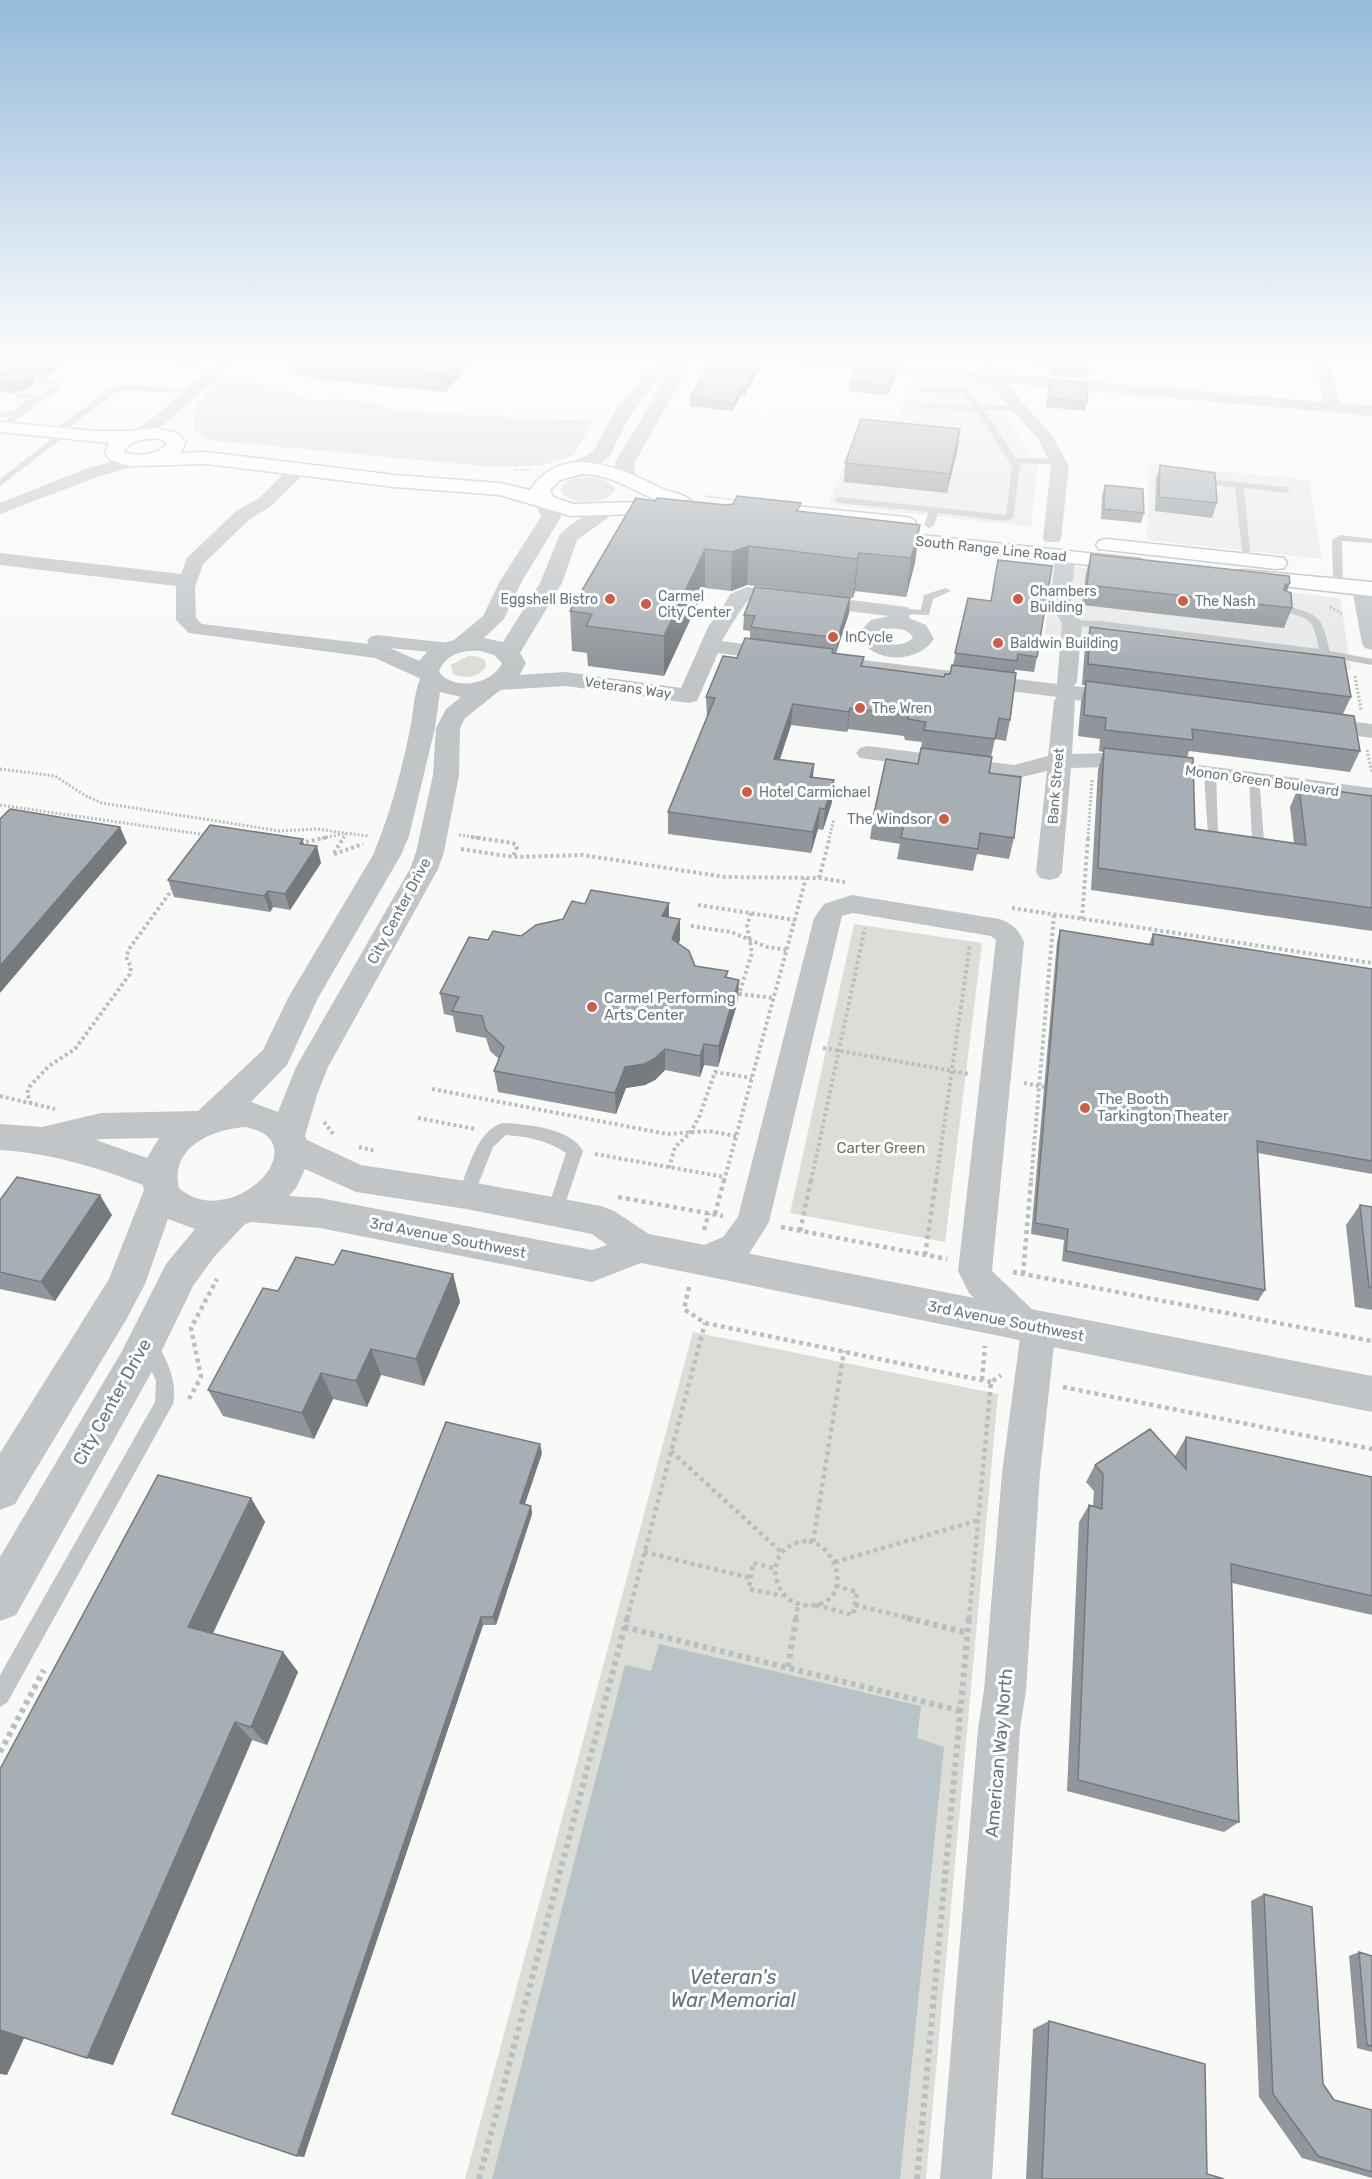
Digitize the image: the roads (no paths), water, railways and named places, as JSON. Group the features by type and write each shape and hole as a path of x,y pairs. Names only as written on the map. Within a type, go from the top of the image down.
{"main road":[{"path":"238,462 406,483 500,489 571,510 699,505 667,499 614,472 601,470 499,479 448,477 317,462"},
{"path":"546,502 540,494 542,486 560,473"},
{"path":"610,510 633,495 635,488 630,480"},
{"name":"South Range Line Road","path":"1337,579 1065,557 735,509 897,514 932,518 1052,538 1248,560 1369,584"}],"street":[{"path":"34,494 94,462"},
{"path":"0,508 91,473 134,462"},
{"path":"560,473 589,462"},
{"path":"625,462 624,470 630,480"},
{"path":"1052,538 1059,462"},
{"path":"0,559 190,577 209,564 258,516 264,503 299,469"},
{"path":"0,1490 122,1292 160,1184 162,1162 170,1148 180,1136 205,1121 256,1079 276,1056 303,998 387,855 395,836 423,728 430,677 428,666 433,658 457,646 493,619 511,581 551,517 550,507 546,502"},
{"path":"510,656 551,583 567,538 578,528 610,510"},
{"name":"Bank Street","path":"1049,872 1072,622 1061,605 1065,557"},
{"path":"190,577 184,601 186,620 196,629 380,652 430,677 441,686 458,690 566,679"},
{"path":"1369,584 1372,644"},
{"path":"891,660 914,648 924,639 917,628 899,616 747,593 737,598 729,616 719,625 710,646 891,660 1145,702"},
{"path":"891,660 869,639 868,633 878,624 899,616"},
{"path":"186,620 206,620 377,641 494,646 510,656 566,679"},
{"name":"Veterans Way","path":"566,679 689,696 710,646"},
{"name":"City Center Drive","path":"290,1142 300,1095 312,1067 414,888 430,852 446,775 448,728 455,714 511,673 514,663 510,656"},
{"path":"1296,721 1368,730"},
{"name":"Monon Green Boulevard","path":"868,753 1014,772 1059,762 1109,760 1372,795"},
{"path":"699,1262 735,1246 753,1222 827,918 833,910 852,904 999,928 1007,934 1010,942 975,1271 981,1283 1032,1326"},
{"path":"0,1137 41,1140 105,1156 160,1184 169,1203 183,1212 202,1216 242,1210 275,1190 286,1177 291,1162 290,1142 278,1125 264,1117 247,1114 205,1121 101,1126 41,1140"},
{"name":"3rd Avenue Southwest","path":"290,1142 356,1178 466,1195 601,1221 640,1248 699,1262 1372,1394"},
{"name":"City Center Drive","path":"0,1599 147,1339 172,1286 188,1260 242,1210"},
{"name":"3rd Avenue Southwest","path":"242,1210 320,1213 592,1266 640,1248"},
{"name":"American Way North","path":"966,2179 999,1729 1005,1690 1021,1473 1033,1378 1032,1326"}],"lane":[{"path":"0,483 26,462"},
{"path":"932,518 1009,518 1016,466 1012,462"},
{"path":"1051,462 1059,462"},
{"path":"1187,480 1286,490"},
{"path":"1239,485 1248,560"},
{"path":"839,500 897,514"},
{"path":"1337,579 1337,540 1340,537 1370,541"},
{"path":"899,616 925,613 928,597 946,591"},
{"path":"1283,608 1313,617 1319,626 1325,654"},
{"path":"1072,622 1124,627 1372,662"},
{"path":"1210,774 1212,833 1222,841 1247,844 1258,840 1255,780"},
{"path":"466,1195 487,1144 502,1129 530,1131 556,1137 575,1151 555,1211"},
{"path":"0,1696 164,1404 167,1392 165,1381 147,1339"}],"water":[{"name":"Veteran's War Memorial","path":"659,1644 921,1706 917,1738 944,1747 900,2179 492,2179 625,1665 651,1671"}],"place":[{"name":"Eggshell Bistro","path":"610,599"},
{"name":"Chambers Building","path":"1018,599"},
{"name":"The Nash","path":"1183,601"},
{"name":"Carmel City Center","path":"646,604"},
{"name":"InCycle","path":"833,637"},
{"name":"Baldwin Building","path":"998,643"},
{"name":"The Wren","path":"860,708"},
{"name":"Hotel Carmichael","path":"747,792"},
{"name":"The Windsor","path":"944,819"},
{"name":"Carmel Performing Arts Center","path":"592,1007"},
{"name":"The Booth Tarkington Theater","path":"1085,1108"}],"park label":[{"name":"Carter Green","path":"881,1148"}]}
